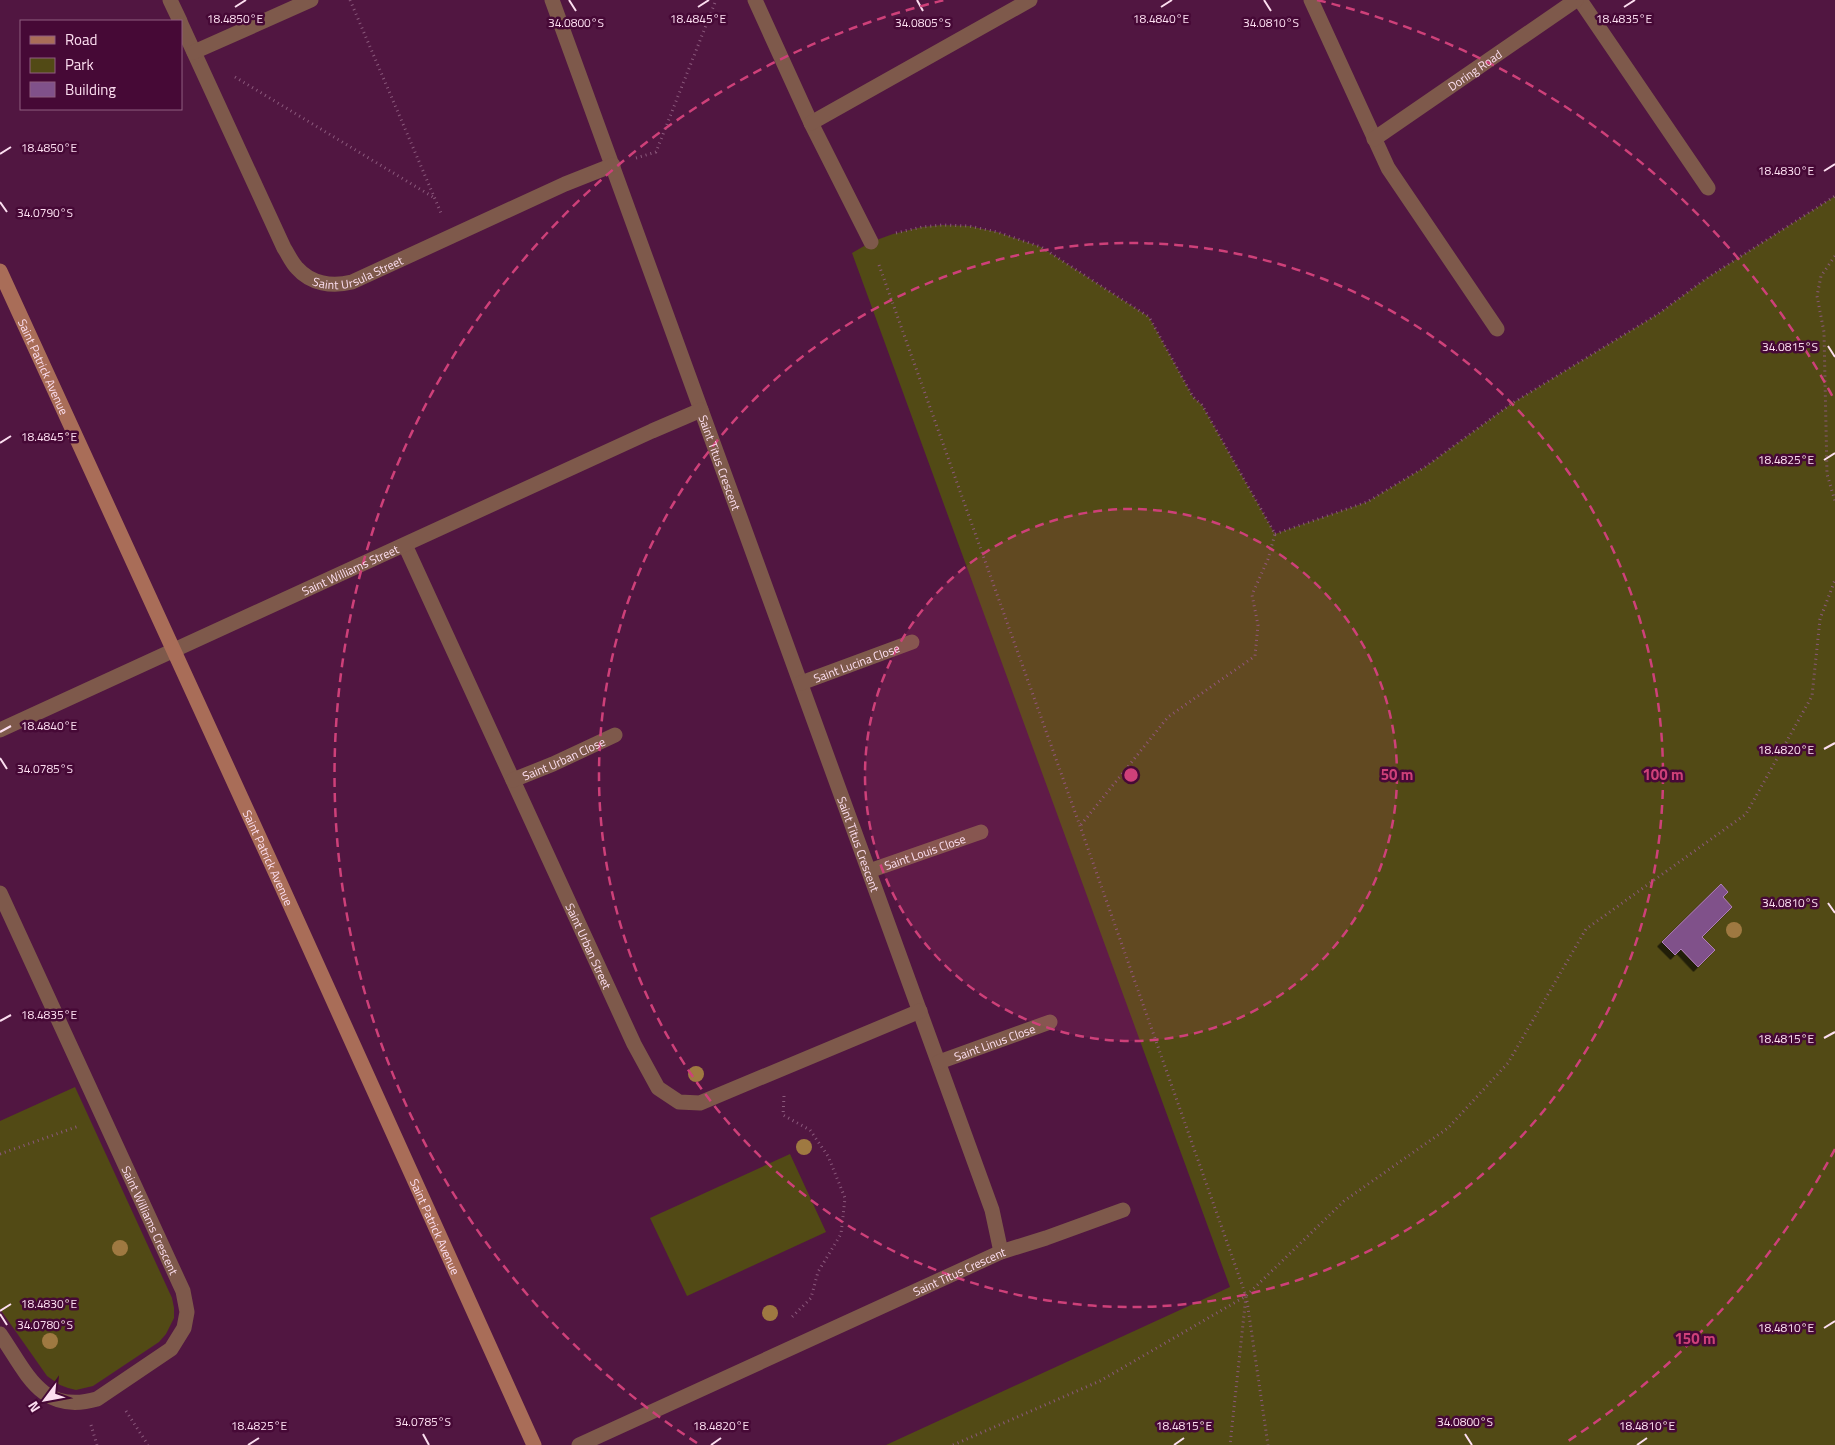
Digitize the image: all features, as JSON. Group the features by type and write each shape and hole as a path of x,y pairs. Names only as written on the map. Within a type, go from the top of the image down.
{"street":[{"name":"Saint Ursula Street","path":"170,0 179,20"},
{"path":"194,52 311,0"},
{"name":"Saint Titus Crescent","path":"552,0 939,1062 992,1210 1001,1252 579,1445"},
{"path":"756,0 811,123 870,242"},
{"path":"811,123 1030,0"},
{"path":"1311,0 1388,168 1498,329"},
{"name":"Doring Road","path":"1374,139 1576,0"},
{"path":"1580,0 1708,188"},
{"name":"Saint Ursula Street","path":"182,27 284,248 297,268 314,281 329,286 352,282 565,184 613,166"},
{"name":"Saint Patrick Avenue","path":"0,271 534,1445"},
{"name":"Saint Williams Street","path":"0,730 701,410"},
{"name":"Saint Urban Street","path":"405,545 634,1044 658,1088 678,1102 700,1103 920,1012"},
{"name":"Saint Lucina Close","path":"801,683 912,642"},
{"name":"Saint Urban Close","path":"513,780 553,764 615,735"},
{"name":"Saint Louis Close","path":"869,871 981,832"},
{"name":"Saint Williams Crescent","path":"0,893 184,1291 187,1312 184,1328 171,1349 115,1388 97,1399 84,1403 72,1404 49,1397 35,1384 0,1334"},
{"name":"Saint Linus Close","path":"939,1062 1050,1022"},
{"path":"1001,1252 1123,1210"}],"path":[{"path":"350,0 433,197 452,236"},
{"path":"613,166 656,152 716,0"},
{"path":"194,52 433,197"},
{"path":"1275,534 1367,502 1425,467 1511,404 1658,314 1707,278 1835,196"},
{"path":"1080,826 1168,717 1254,656 1258,624 1252,595 1268,559 1275,534 1202,405 1193,397 1149,317 1041,247 997,232 969,226 935,226 893,234 870,242 1080,826 1246,1296 1268,1445"},
{"path":"1835,256 1821,276 1817,296 1824,332 1827,474 1835,501"},
{"path":"953,1445 1100,1381 1246,1296 1344,1201 1448,1128 1508,1064 1586,929 1746,814 1812,696 1820,619 1835,580"},
{"path":"785,1068 783,1115 810,1130 828,1156 845,1198 840,1234 818,1272 811,1298 782,1328 790,1348"},
{"path":"0,1154 104,1118"},
{"path":"1230,1445 1246,1296"},
{"path":"115,1388 148,1445"}],"green space":[{"path":"1835,196 1835,1445 886,1445 1230,1287 852,253 871,242 922,227 942,225 969,226 997,232 1041,247 1149,317 1193,397 1202,405 1275,534 1367,502 1425,467 1511,404 1658,314 1707,278"},
{"path":"75,1087 172,1298 174,1308 174,1318 166,1334 159,1342 93,1386 76,1390 60,1385 47,1376 0,1309 0,1121"},
{"path":"790,1154 826,1232 687,1296 650,1218"}],"building":[{"path":"1721,884 1728,892 1723,897 1732,907 1702,937 1715,950 1698,967 1681,949 1675,955 1662,942"}]}
